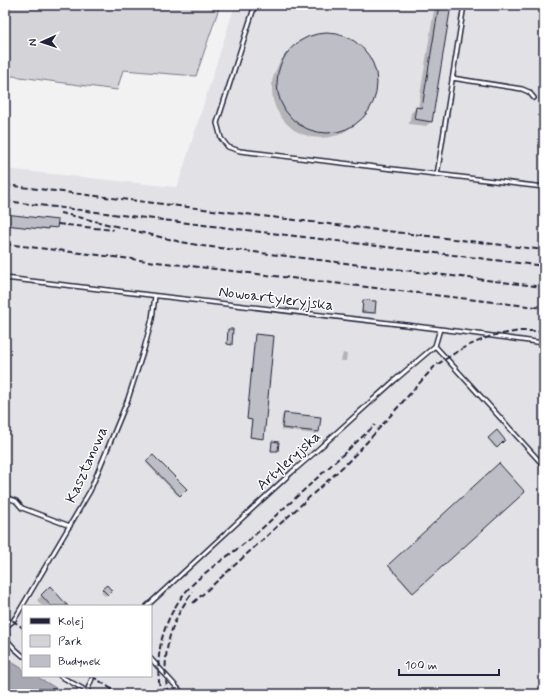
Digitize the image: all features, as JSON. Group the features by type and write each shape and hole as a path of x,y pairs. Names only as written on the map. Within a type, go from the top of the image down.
{"lane":[{"path":"255,5 217,123 221,138 228,147 240,151 544,188"},
{"path":"437,175 464,5"},
{"path":"452,78 522,89 529,92 534,98"},
{"name":"Nowoartyleryjska","path":"5,278 440,329 544,343"},
{"name":"Kasztanowa","path":"23,605 90,491 128,399 152,319 155,296"},
{"path":"440,329 435,346 544,466"},
{"name":"Artyleryjska","path":"148,605 292,472 435,346"},
{"path":"5,497 16,501 22,508 70,526"},
{"name":"Kasztanowa","path":"5,627 13,621 22,606"},
{"path":"5,627 8,641 22,655"},
{"path":"152,660 183,694"},
{"path":"62,677 86,692 93,677"}],"shaded area":[{"path":"235,5 544,5 544,694 57,694 59,690 38,677 152,677 152,605 22,605 22,668 5,658 5,169 175,187 178,185"},
{"path":"5,658 22,668 22,677 38,677 59,690 57,694 5,694"}],"green space":[{"path":"5,5 220,5 196,76 123,70 117,90 5,75"}],"building":[{"path":"439,5 451,5 432,122 414,119 416,107 422,108"},
{"path":"327,33 346,37 363,47 373,64 377,83 373,102 363,119 346,129 327,133 308,129 291,119 281,102 277,83 281,64 291,47 308,37"},
{"path":"5,214 58,220 57,228 48,227 48,229 41,229 5,225"},
{"path":"363,300 376,301 375,313 362,312"},
{"path":"228,329 233,329 232,345 227,344"},
{"path":"255,334 274,336 264,439 250,437 252,420 247,419"},
{"path":"284,413 321,417 319,432 282,428"},
{"path":"497,430 505,440 497,448 488,438"},
{"path":"272,441 279,442 278,451 271,451"},
{"path":"153,455 187,489 180,496 146,461"},
{"path":"499,463 525,492 413,593 388,565"},
{"path":"107,585 112,591 108,595 102,589"},
{"path":"50,586 67,605 50,605 41,595"}],"railway":[{"path":"5,185 544,250"},
{"path":"5,201 544,266"},
{"path":"60,213 203,246 544,287"},
{"path":"58,224 113,230"},
{"path":"5,244 544,308"},
{"path":"193,603 346,464 435,366 465,347 491,336 520,331 544,331"},
{"path":"161,694 158,672 162,640 169,619 181,597 199,578 251,538 375,425"},
{"path":"168,694 166,666 169,640 178,615 193,592"},
{"path":"5,615 22,627"},
{"path":"94,677 119,694"}]}
